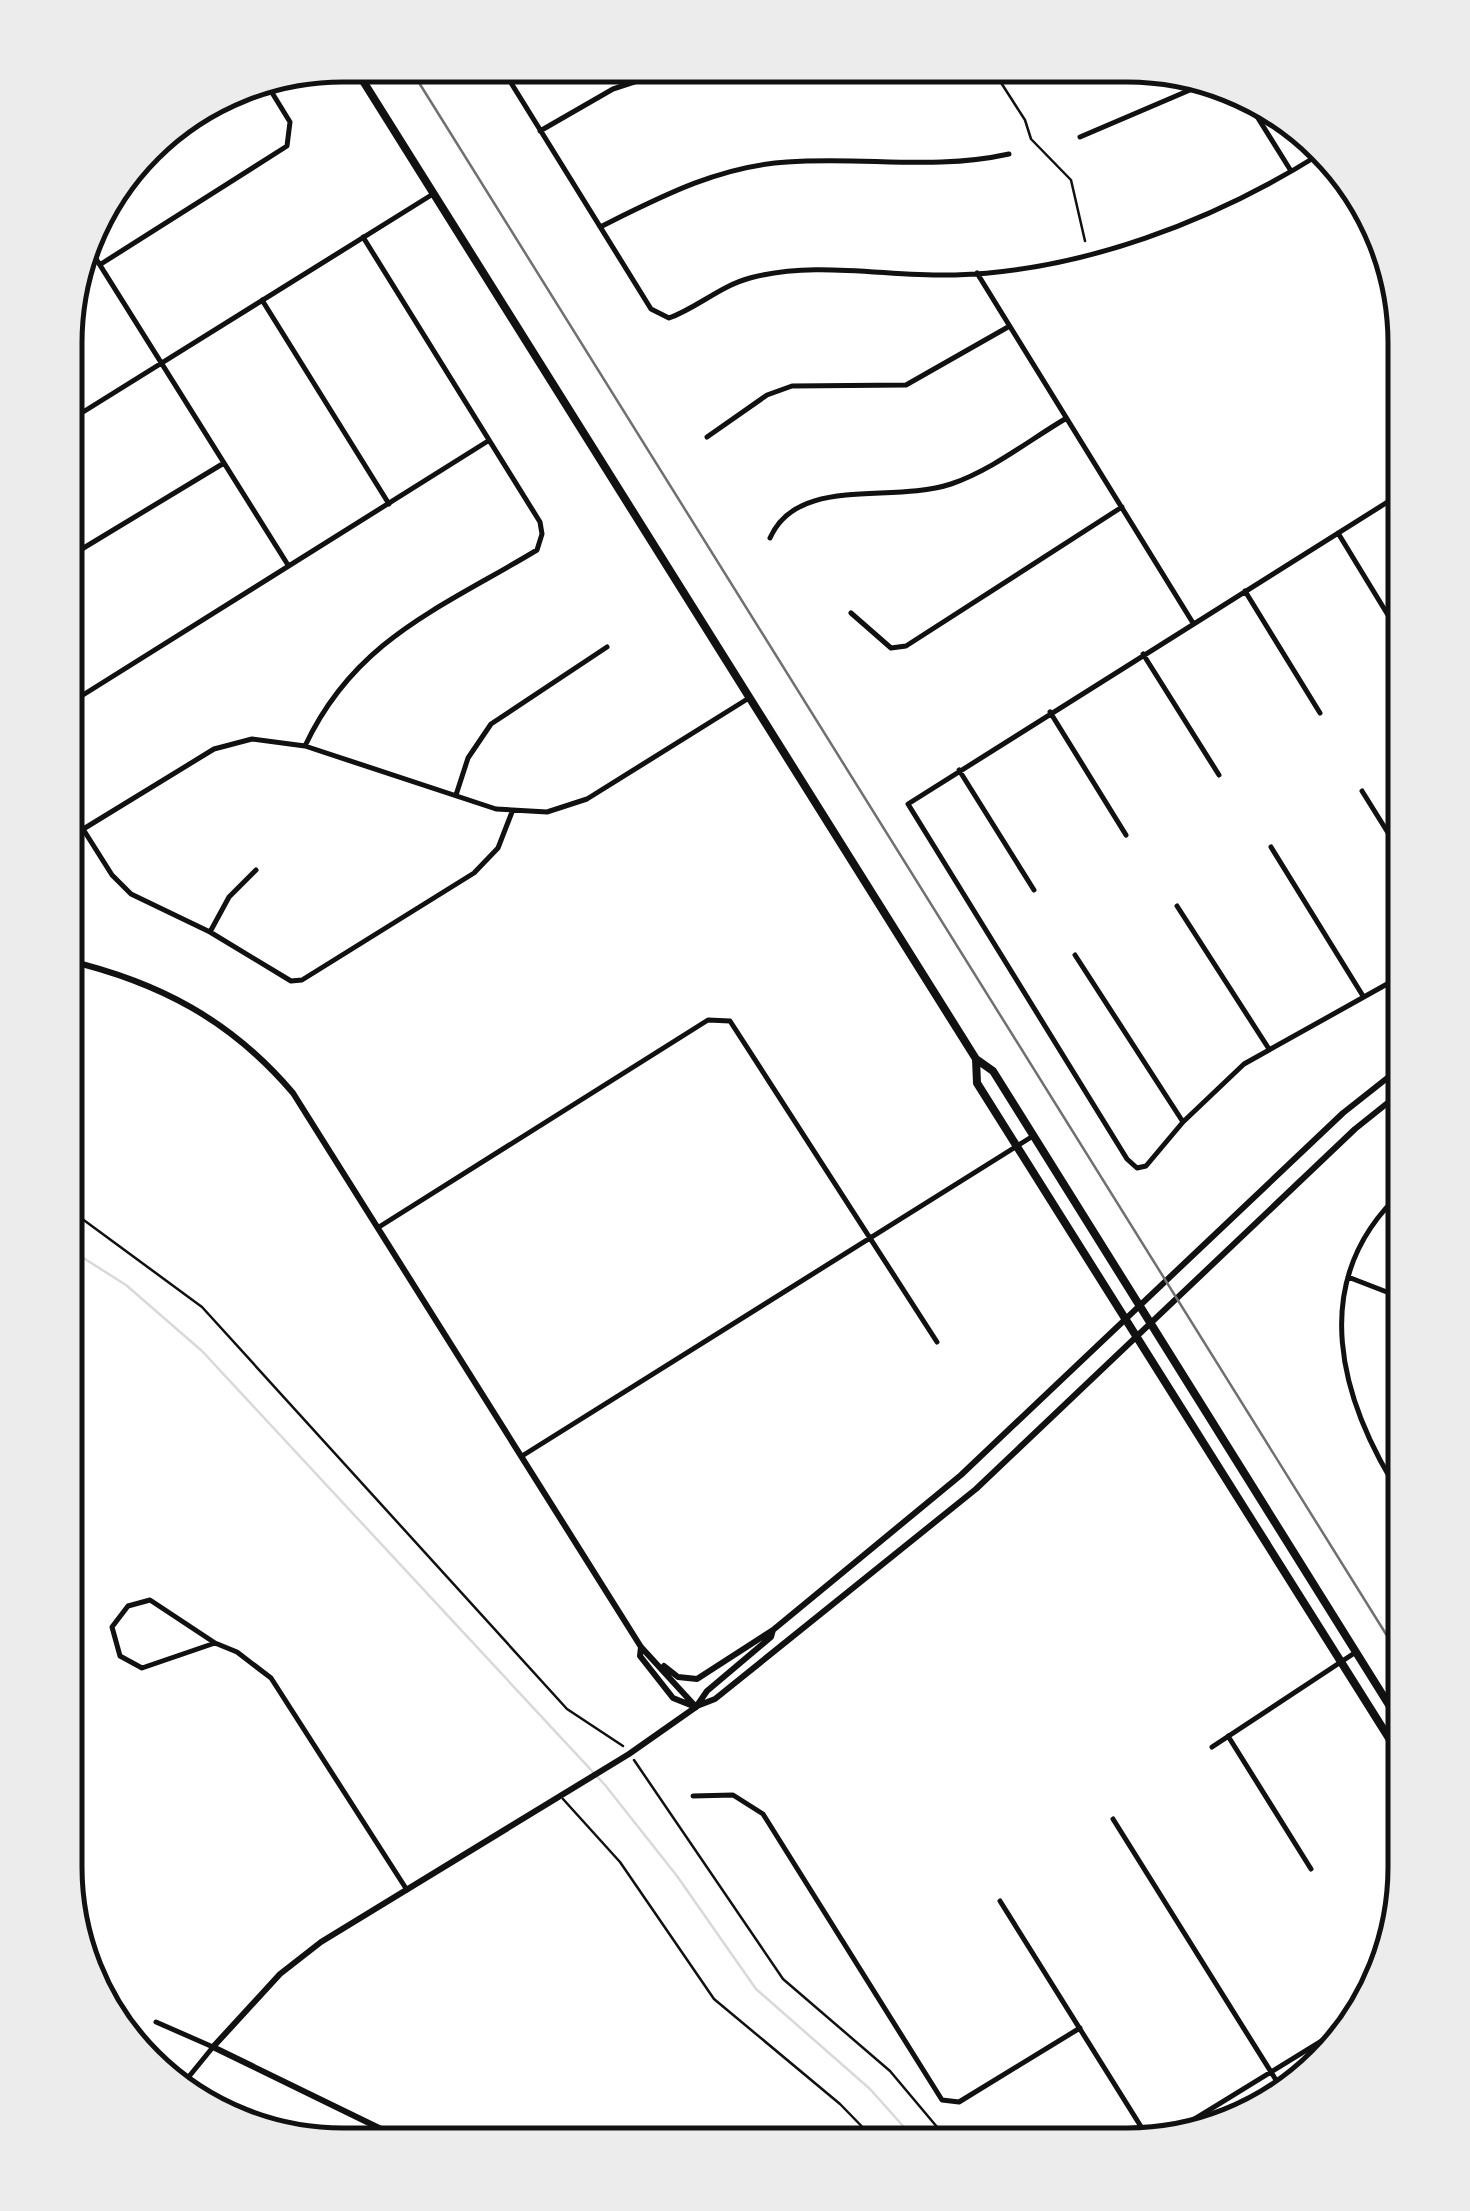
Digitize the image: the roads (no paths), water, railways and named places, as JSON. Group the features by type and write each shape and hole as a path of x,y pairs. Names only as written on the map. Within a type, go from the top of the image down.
{"main road":[{"path":"364,82 976,1059 993,1070 1387,1702"},
{"path":"82,964 128,976 178,997 249,1046 294,1093 641,1647 696,1707"},
{"path":"976,1059 977,1084 1387,1735"},
{"path":"656,1661 678,1676 697,1679 773,1630 961,1476 1343,1112 1388,1078"},
{"path":"380,2128 214,2046 297,1960 622,1759 696,1707 715,1699 976,1489 1355,1129 1388,1103"},
{"path":"696,1707 706,1690 772,1637 773,1630"},
{"path":"641,1647 647,1667 673,1698 696,1707"}],"street":[{"path":"510,82 651,309 669,318 729,286 782,272 977,273 1067,258 1183,225 1249,196 1311,159"},
{"path":"540,131 613,90 636,82"},
{"path":"1080,137 1190,90"},
{"path":"100,264 287,146 290,122 272,92"},
{"path":"1258,118 1292,171"},
{"path":"600,228 680,187 756,165 811,160 926,166 1010,154"},
{"path":"82,413 433,194"},
{"path":"306,746 334,693 367,656 537,550 542,534 490,441 363,237"},
{"path":"96,259 288,566"},
{"path":"977,273 1193,622"},
{"path":"262,300 388,504"},
{"path":"707,437 767,395 792,386 906,385 1008,328"},
{"path":"770,538 778,519 798,504 821,497 912,494 957,482 1065,418"},
{"path":"82,696 490,441"},
{"path":"82,549 224,463"},
{"path":"1388,502 908,804 1126,1159 1137,1168 1146,1166 1224,1080 1269,1049 1388,983"},
{"path":"851,613 891,648 906,646 1122,508"},
{"path":"1338,533 1388,615"},
{"path":"1245,591 1320,713"},
{"path":"456,795 468,758 491,724 606,647"},
{"path":"1143,654 1219,775"},
{"path":"512,812 498,848 474,873 302,980 283,979 210,932 131,894 112,874 83,829 233,742 274,739 512,812 547,812 587,799 749,698"},
{"path":"1050,712 1126,835"},
{"path":"958,770 1034,890"},
{"path":"1362,792 1388,833"},
{"path":"1270,847 1363,996"},
{"path":"210,932 229,897 256,870"},
{"path":"1176,906 1269,1049"},
{"path":"1074,955 1183,1122"},
{"path":"379,1227 708,1020 730,1020 937,1342"},
{"path":"522,1456 1034,1136"},
{"path":"1387,1208 1378,1218 1348,1277 1340,1325 1345,1375 1370,1442 1387,1472"},
{"path":"1348,1277 1387,1292"},
{"path":"215,1644 142,1668 120,1656 112,1627 128,1606 150,1600 215,1644 237,1652 271,1678 407,1890"},
{"path":"1212,1747 1356,1652"},
{"path":"1228,1736 1311,1869"},
{"path":"694,1796 733,1795 763,1814 936,2094 951,2103 973,2095 1080,2028"},
{"path":"1113,1818 1276,2081"},
{"path":"1000,1901 1141,2127"},
{"path":"156,2022 214,2046 188,2077"},
{"path":"1194,2119 1322,2039"}],"lane":[{"path":"561,1796 620,1862 714,1999 863,2128"}],"waterway":[{"path":"82,1257 126,1285 202,1351 605,1785 677,1876 756,1989 870,2089 905,2128"}],"railway":[{"path":"419,82 1387,1636"}]}
